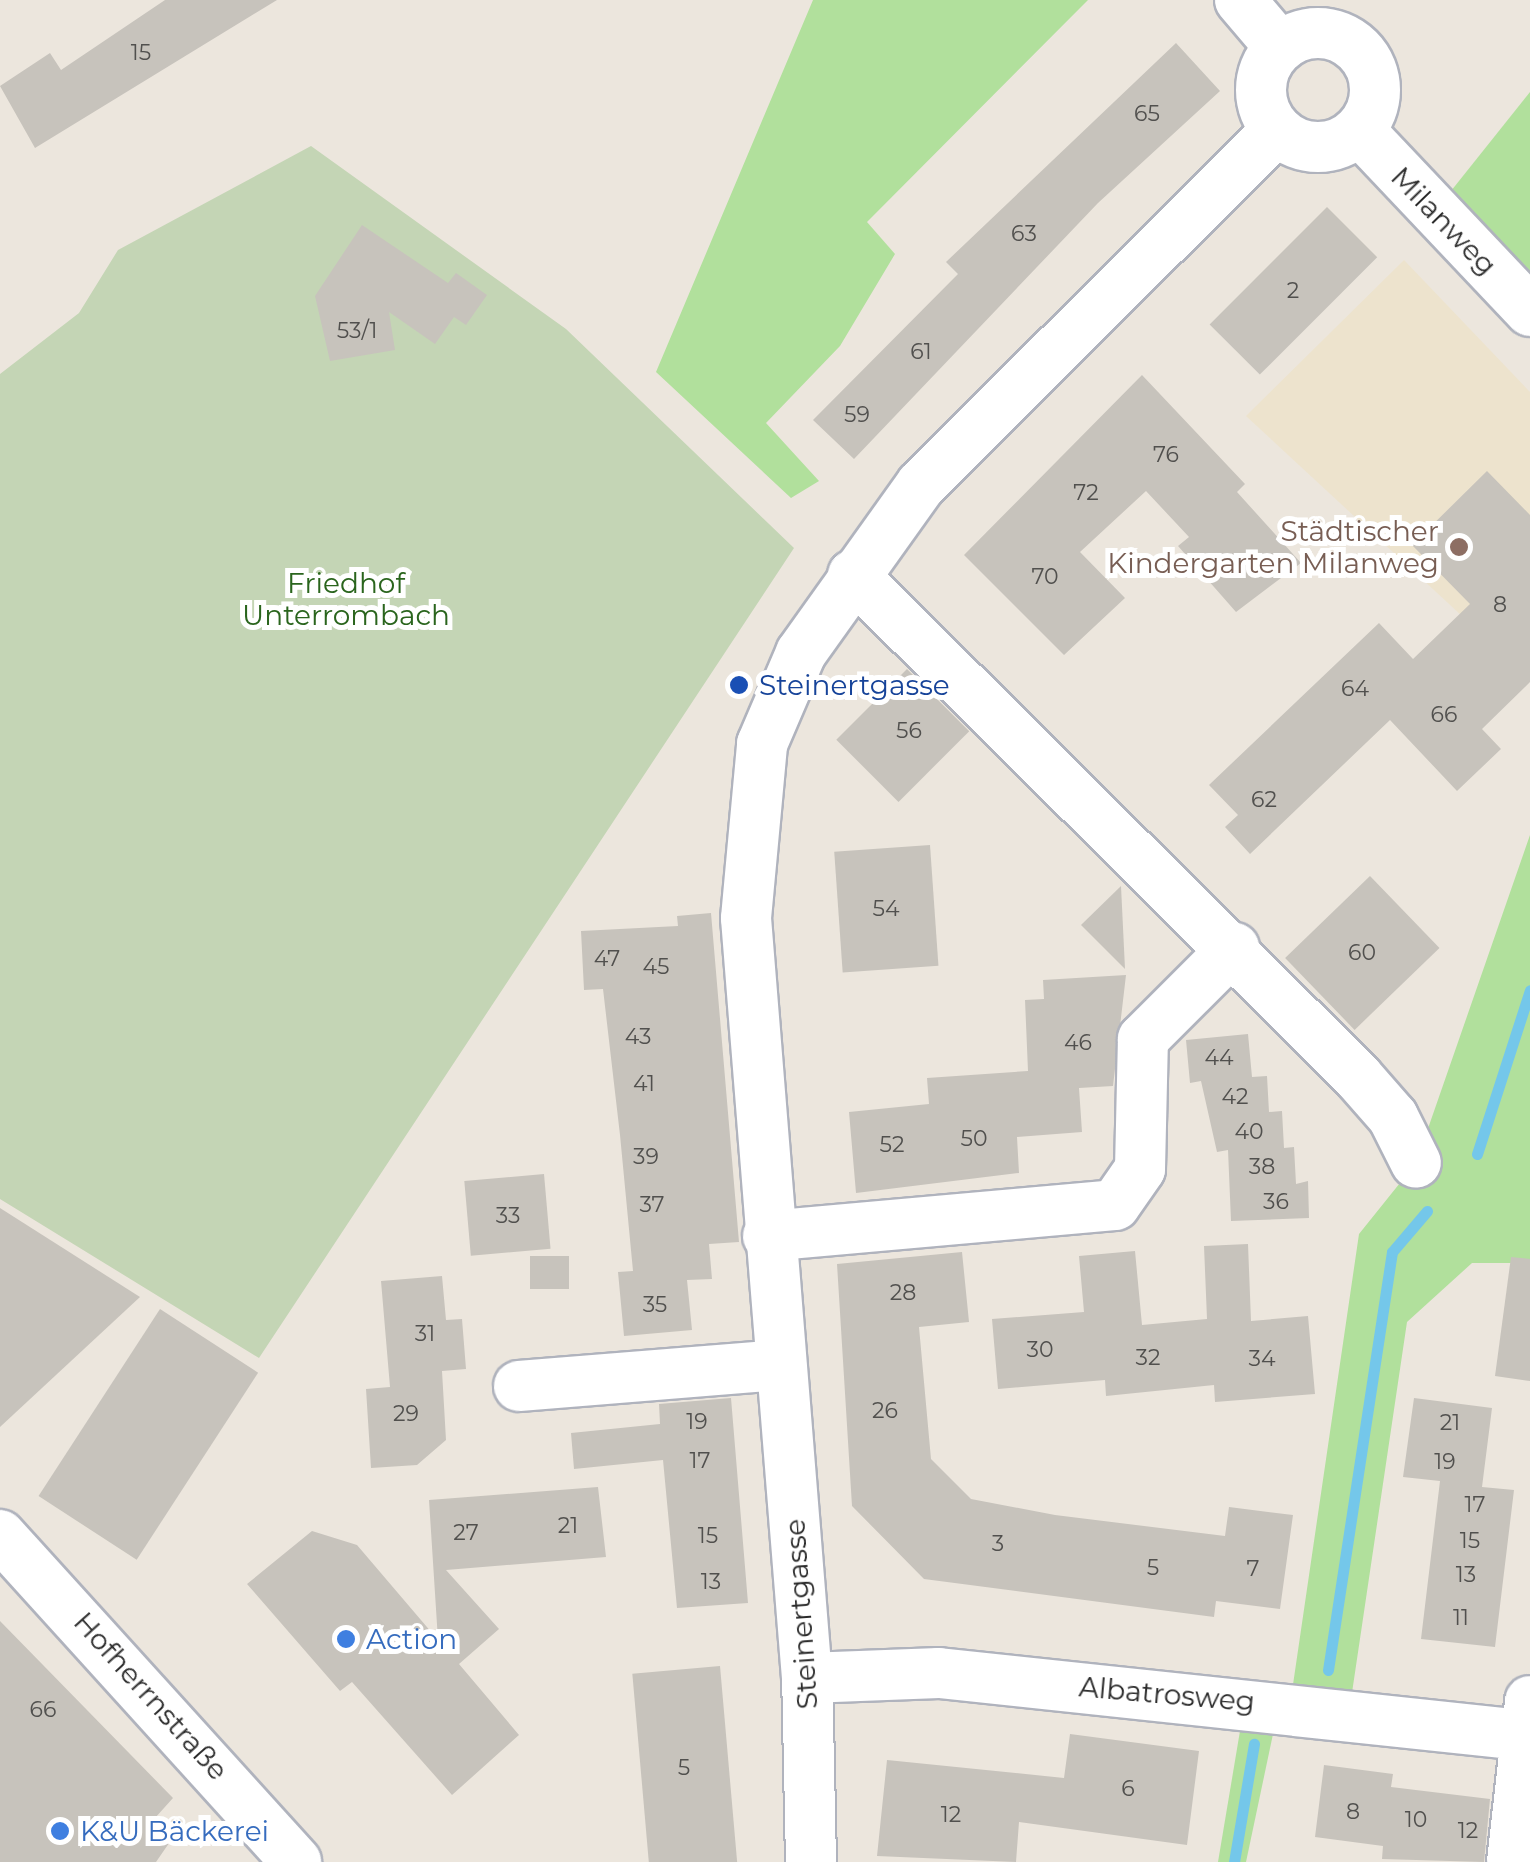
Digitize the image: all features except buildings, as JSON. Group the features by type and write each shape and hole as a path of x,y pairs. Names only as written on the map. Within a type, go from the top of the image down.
{"street":[{"path":"1240,0 1280,47"},
{"path":"1326,34 1358,50 1374,81 1359,130 1309,147 1276,130 1262,79 1280,47 1326,34"},
{"name":"Steinertgasse","path":"811,1862 807,1678 768,1236 746,918 749,829 762,744 802,653 853,575 921,485 1276,130"},
{"name":"Milanweg","path":"1359,130 1530,311"},
{"path":"853,575 1234,948 1393,1117 1416,1164"},
{"path":"768,1236 1115,1205 1140,1169 1143,1039 1234,948"},
{"path":"519,1386 781,1365"},
{"name":"Hofherrnstraße","path":"0,1535 296,1862"},
{"name":"Albatrosweg","path":"807,1678 939,1673 1529,1724 1512,1862"}],"shaded area":[{"name":"Städtischer Kindergarten Milanweg","path":"1404,260 1530,392 1530,679 1246,416"}],"green space":[{"path":"813,0 1088,0 867,222 895,254 840,346 766,423 819,481 791,498 656,372"},
{"path":"1530,92 1530,272 1451,191"},
{"name":"Friedhof Unterrombach","path":"311,146 566,329 794,548 259,1358 0,1199 0,374 79,313 118,250"},
{"path":"1530,835 1530,1263 1472,1263 1407,1322 1349,1713 1290,1705 1359,1234 1416,1163"},
{"path":"1240,1731 1273,1734 1246,1862 1218,1862"}],"waterway":[{"path":"1477,1154 1530,990"},
{"path":"1328,1670 1392,1252 1427,1211"},
{"path":"1234,1862 1254,1744"}],"place":[{"name":"Städtischer Kindergarten Milanweg","path":"1459,547"},
{"name":"Steinertgasse","path":"739,685"},
{"name":"Action","path":"346,1639"},
{"name":"K&U Bäckerei","path":"60,1831"}]}
